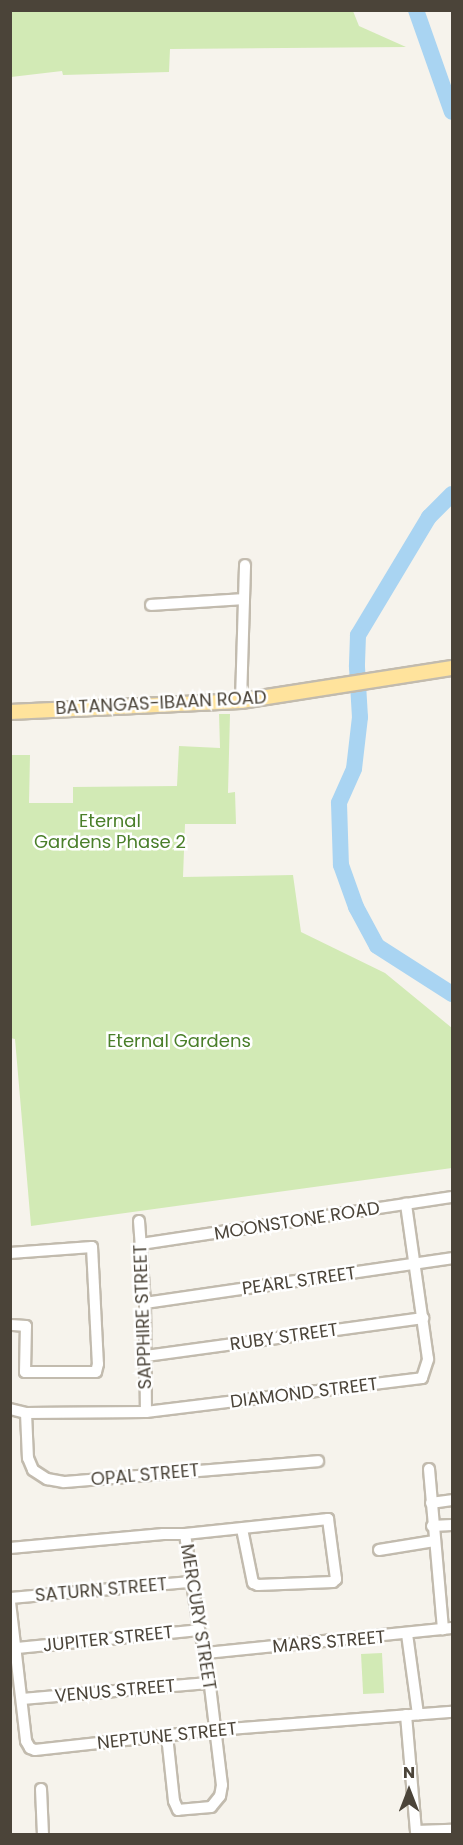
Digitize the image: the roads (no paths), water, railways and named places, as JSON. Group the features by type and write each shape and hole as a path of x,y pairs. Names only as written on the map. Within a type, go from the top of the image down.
{"main road":[{"name":"BATANGAS-IBAAN ROAD","path":"10,712 241,701 453,669"}],"street":[{"path":"241,701 245,565"},
{"path":"151,605 244,599"},
{"name":"MOONSTONE ROAD","path":"141,1244 453,1197"},
{"name":"DIAMOND STREET","path":"10,1409 26,1413 146,1412 422,1378 428,1359 406,1204"},
{"name":"SAPPHIRE STREET","path":"139,1221 145,1303 146,1412"},
{"path":"10,1253 92,1247 98,1364 96,1372 26,1372 26,1326 10,1325"},
{"name":"PEARL STREET","path":"145,1303 453,1258"},
{"name":"RUBY STREET","path":"146,1356 423,1318"},
{"name":"OPAL STREET","path":"26,1413 28,1458 33,1470 47,1479 64,1482 318,1461"},
{"path":"429,1469 432,1526 448,1629"},
{"path":"430,1503 453,1500"},
{"path":"186,1534 328,1519 336,1579 322,1583 258,1586 253,1583 242,1529"},
{"path":"432,1526 453,1525"},
{"name":"MERCURY STREET","path":"10,1548 163,1534 186,1534 216,1730 220,1796 211,1807 187,1811 178,1810 174,1801 167,1736"},
{"path":"379,1550 434,1541"},
{"name":"SATURN STREET","path":"10,1600 192,1581"},
{"name":"NEPTUNE STREET","path":"10,1600 26,1741 30,1748 35,1750 216,1730 453,1712"},
{"name":"MARS STREET","path":"206,1653 448,1629"},
{"name":"JUPITER STREET","path":"17,1648 200,1630"},
{"path":"407,1634 418,1714"},
{"name":"VENUS STREET","path":"22,1699 208,1683"},
{"path":"406,1715 416,1831 453,1830"},
{"path":"41,1789 43,1834"}],"waterway":[{"path":"416,10 452,112"},
{"path":"452,494 429,517 358,635 360,717 354,769 339,803 341,865 356,907 377,946 452,994"}],"park label":[{"name":"Eternal Gardens Phase 2","path":"110,832"},
{"name":"Eternal Gardens","path":"179,1041"}]}
